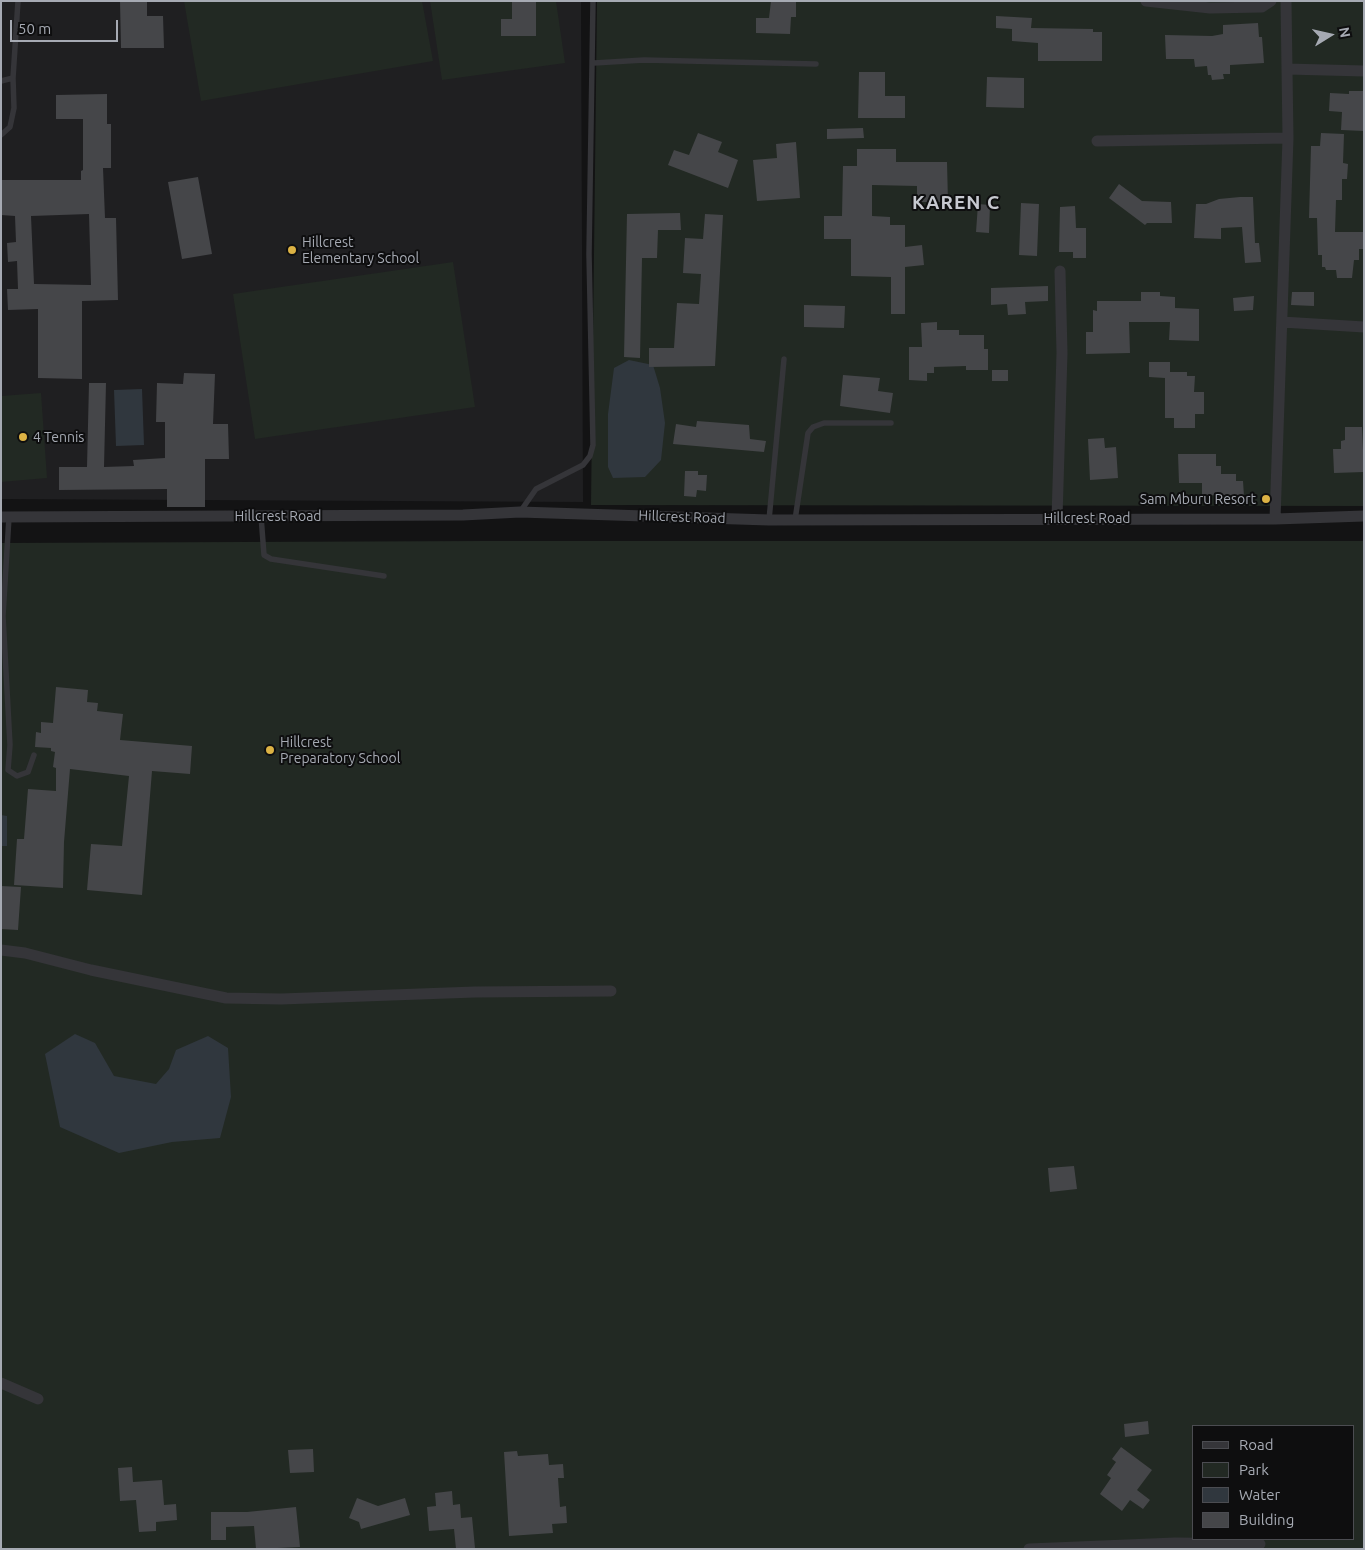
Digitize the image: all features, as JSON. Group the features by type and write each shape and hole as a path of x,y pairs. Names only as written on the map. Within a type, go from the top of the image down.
{"street":[{"path":"1146,1 1262,7 1271,1"},
{"path":"1275,519 1288,138 1286,1"},
{"path":"1287,69 1364,71"},
{"path":"1097,141 1288,138"},
{"path":"1057,518 1062,353 1060,271"},
{"path":"1282,322 1364,327"},
{"name":"Hillcrest Road","path":"5,517 464,515 520,512 769,520 1275,519 1364,516"},
{"path":"1,950 25,952 91,970 226,998 281,999 475,992 611,991"},
{"path":"1,1383 38,1399"},
{"path":"1029,1549 1175,1543 1260,1544"}],"lane":[{"path":"1,135 10,127 14,108 13,78 18,1"},
{"path":"520,512 536,489 583,465 590,456 593,445 589,254 591,94 594,63 593,1"},
{"path":"594,63 644,60 816,64"},
{"path":"1,81 13,78"},
{"path":"769,520 784,359"},
{"path":"795,520 808,433 813,427 824,423 891,423"},
{"path":"261,516 264,555 271,559 384,576"},
{"path":"5,517 3,616 10,745 8,770 17,776 28,772 34,755"}],"shaded area":[{"name":"Hillcrest Elementary School","path":"1,1 581,1 583,502 1,499"}],"green space":[{"path":"184,1 422,1 433,61 201,101"},
{"path":"430,1 556,1 565,63 442,80"},
{"path":"597,1 1364,1 1364,506 591,505"},
{"path":"453,262 475,407 255,439 233,294"},
{"name":"4 Tennis","path":"41,393 47,478 1,482 1,396"},
{"path":"1364,541 1364,1549 1,1549 1,543"}],"water":[{"path":"629,360 653,365 660,388 665,423 661,460 645,477 613,478 608,467 608,414 614,368"},
{"path":"142,389 144,445 116,446 114,390"},
{"path":"1,815 7,816 7,846 1,846"},
{"path":"75,1034 95,1043 114,1076 156,1084 169,1069 176,1050 208,1036 228,1048 231,1097 220,1138 172,1142 119,1153 60,1127 45,1054"}],"building":[{"path":"120,1 147,1 147,16 163,16 164,48 121,48"},
{"path":"512,1 536,1 536,36 501,36 501,19 512,19"},
{"path":"771,1 796,1 796,17 791,17 790,34 756,33 756,18 769,18"},
{"path":"996,16 1032,18 1031,28 1093,29 1093,32 1102,32 1102,61 1038,61 1038,43 1012,41 1012,29 996,28"},
{"path":"1258,23 1259,37 1262,37 1264,63 1230,65 1230,74 1223,74 1224,79 1212,80 1211,75 1208,75 1207,66 1195,67 1194,59 1166,59 1165,35 1212,36 1223,34 1223,25"},
{"path":"859,72 885,72 885,96 905,96 905,118 858,118"},
{"path":"987,77 1024,78 1024,108 986,107"},
{"path":"1349,91 1364,91 1364,131 1341,130 1342,112 1329,111 1330,93 1349,94"},
{"path":"107,94 107,124 111,124 111,168 103,168 105,218 116,218 118,300 82,301 82,379 38,378 38,309 8,310 7,289 18,289 17,261 8,262 7,243 16,242 15,216 1,215 1,180 81,180 81,171 83,170 83,119 56,119 56,95","holes":["89,214 91,285 34,284 31,216"]},
{"path":"863,128 864,138 827,139 827,129"},
{"path":"698,133 722,142 718,152 738,160 728,188 668,165 674,150 689,155"},
{"path":"1321,133 1344,134 1343,163 1348,164 1347,179 1342,179 1342,200 1336,200 1335,232 1364,232 1364,249 1359,249 1359,260 1354,260 1352,278 1337,278 1336,270 1326,270 1325,267 1322,267 1322,255 1318,255 1317,218 1309,218 1311,146 1320,146"},
{"path":"796,142 800,198 757,201 753,160 777,158 776,144"},
{"path":"857,149 896,149 896,162 947,162 948,202 917,202 917,186 872,185 872,216 890,217 890,225 905,225 905,247 922,245 924,265 905,267 905,314 891,314 891,277 851,276 851,239 824,239 824,216 842,216 843,166 857,166"},
{"path":"198,177 212,254 182,259 168,182"},
{"path":"1119,184 1142,201 1171,202 1172,223 1147,223 1145,225 1109,198"},
{"path":"1253,197 1255,243 1259,243 1261,262 1245,263 1242,227 1221,228 1221,239 1194,238 1196,204 1206,204 1219,199"},
{"path":"1021,203 1039,204 1037,256 1019,255"},
{"path":"978,204 990,205 989,233 976,232"},
{"path":"1075,206 1076,228 1086,228 1086,258 1073,258 1073,252 1059,252 1060,207"},
{"path":"680,213 681,230 658,230 657,258 642,258 640,358 624,357 627,214"},
{"path":"705,214 723,215 715,366 649,367 649,348 674,348 677,303 699,304 701,274 683,273 685,238 703,239"},
{"path":"1048,286 1048,301 1025,302 1026,314 1008,315 1007,304 991,305 991,288"},
{"path":"1141,292 1160,292 1160,296 1175,297 1175,308 1199,309 1199,341 1169,340 1170,322 1129,322 1130,353 1086,354 1086,332 1093,332 1093,310 1097,311 1097,301 1141,301"},
{"path":"1292,292 1314,292 1314,306 1291,305"},
{"path":"1254,296 1253,310 1234,311 1233,298"},
{"path":"804,305 845,306 844,328 804,327"},
{"path":"937,322 937,330 959,330 959,335 984,335 984,349 988,349 988,370 966,370 966,366 934,367 934,373 927,373 927,381 909,380 909,347 922,347 921,323"},
{"path":"1149,362 1170,362 1170,372 1187,372 1187,376 1195,376 1194,392 1204,392 1204,414 1195,414 1195,428 1174,428 1174,418 1165,418 1165,378 1149,377"},
{"path":"992,370 1008,370 1008,381 992,381"},
{"path":"184,373 215,374 213,424 228,424 229,459 205,459 205,507 167,507 167,489 59,490 59,467 87,467 89,383 106,383 104,467 134,466 133,460 165,458 165,422 156,422 157,383 183,384"},
{"path":"843,375 880,378 878,391 893,393 890,413 840,406"},
{"path":"697,421 749,425 750,439 766,441 764,452 673,444 676,424 696,427"},
{"path":"1345,427 1362,427 1364,472 1334,473 1333,449 1341,449 1341,441 1345,440"},
{"path":"1104,438 1105,448 1116,447 1118,478 1090,480 1088,439"},
{"path":"1178,454 1216,454 1216,466 1221,466 1221,474 1236,474 1236,481 1243,481 1244,496 1202,495 1202,483 1179,483"},
{"path":"685,471 698,471 698,475 707,475 706,491 697,490 696,497 684,496"},
{"path":"56,687 88,690 87,702 98,703 97,711 123,714 120,740 192,746 190,774 152,771 142,895 87,890 91,844 122,846 129,776 70,769 64,842 63,888 14,885 17,839 24,839 28,789 56,791 56,768 53,767 55,752 51,751 51,748 35,747 36,732 41,733 41,722 53,723"},
{"path":"1,886 21,887 18,930 1,929"},
{"path":"1074,1166 1077,1189 1050,1192 1048,1168"},
{"path":"1148,1421 1149,1434 1125,1437 1124,1424"},
{"path":"1121,1447 1152,1470 1137,1490 1150,1500 1143,1509 1130,1500 1122,1511 1100,1494 1111,1478 1107,1475 1116,1462 1112,1459"},
{"path":"313,1449 314,1472 290,1473 288,1450"},
{"path":"517,1451 518,1456 548,1454 549,1465 563,1464 564,1478 558,1478 560,1507 566,1506 567,1523 552,1524 553,1533 509,1536 504,1452"},
{"path":"132,1467 133,1482 162,1480 164,1505 176,1504 177,1520 156,1522 156,1531 139,1532 136,1500 120,1501 118,1468"},
{"path":"452,1491 453,1505 460,1504 461,1518 472,1517 475,1548 456,1549 454,1529 429,1531 427,1507 436,1506 435,1493"},
{"path":"357,1498 378,1506 405,1498 410,1515 361,1529 359,1522 349,1518"},
{"path":"296,1507 300,1547 256,1549 254,1526 226,1527 226,1540 211,1540 211,1512 247,1512"}],"place":[{"name":"Hillcrest Elementary School","path":"292,250"},
{"name":"4 Tennis","path":"23,437"},
{"name":"Sam Mburu Resort","path":"1266,499"},
{"name":"Hillcrest Preparatory School","path":"270,750"}],"district":[{"name":"KAREN C","path":"956,203"}]}
